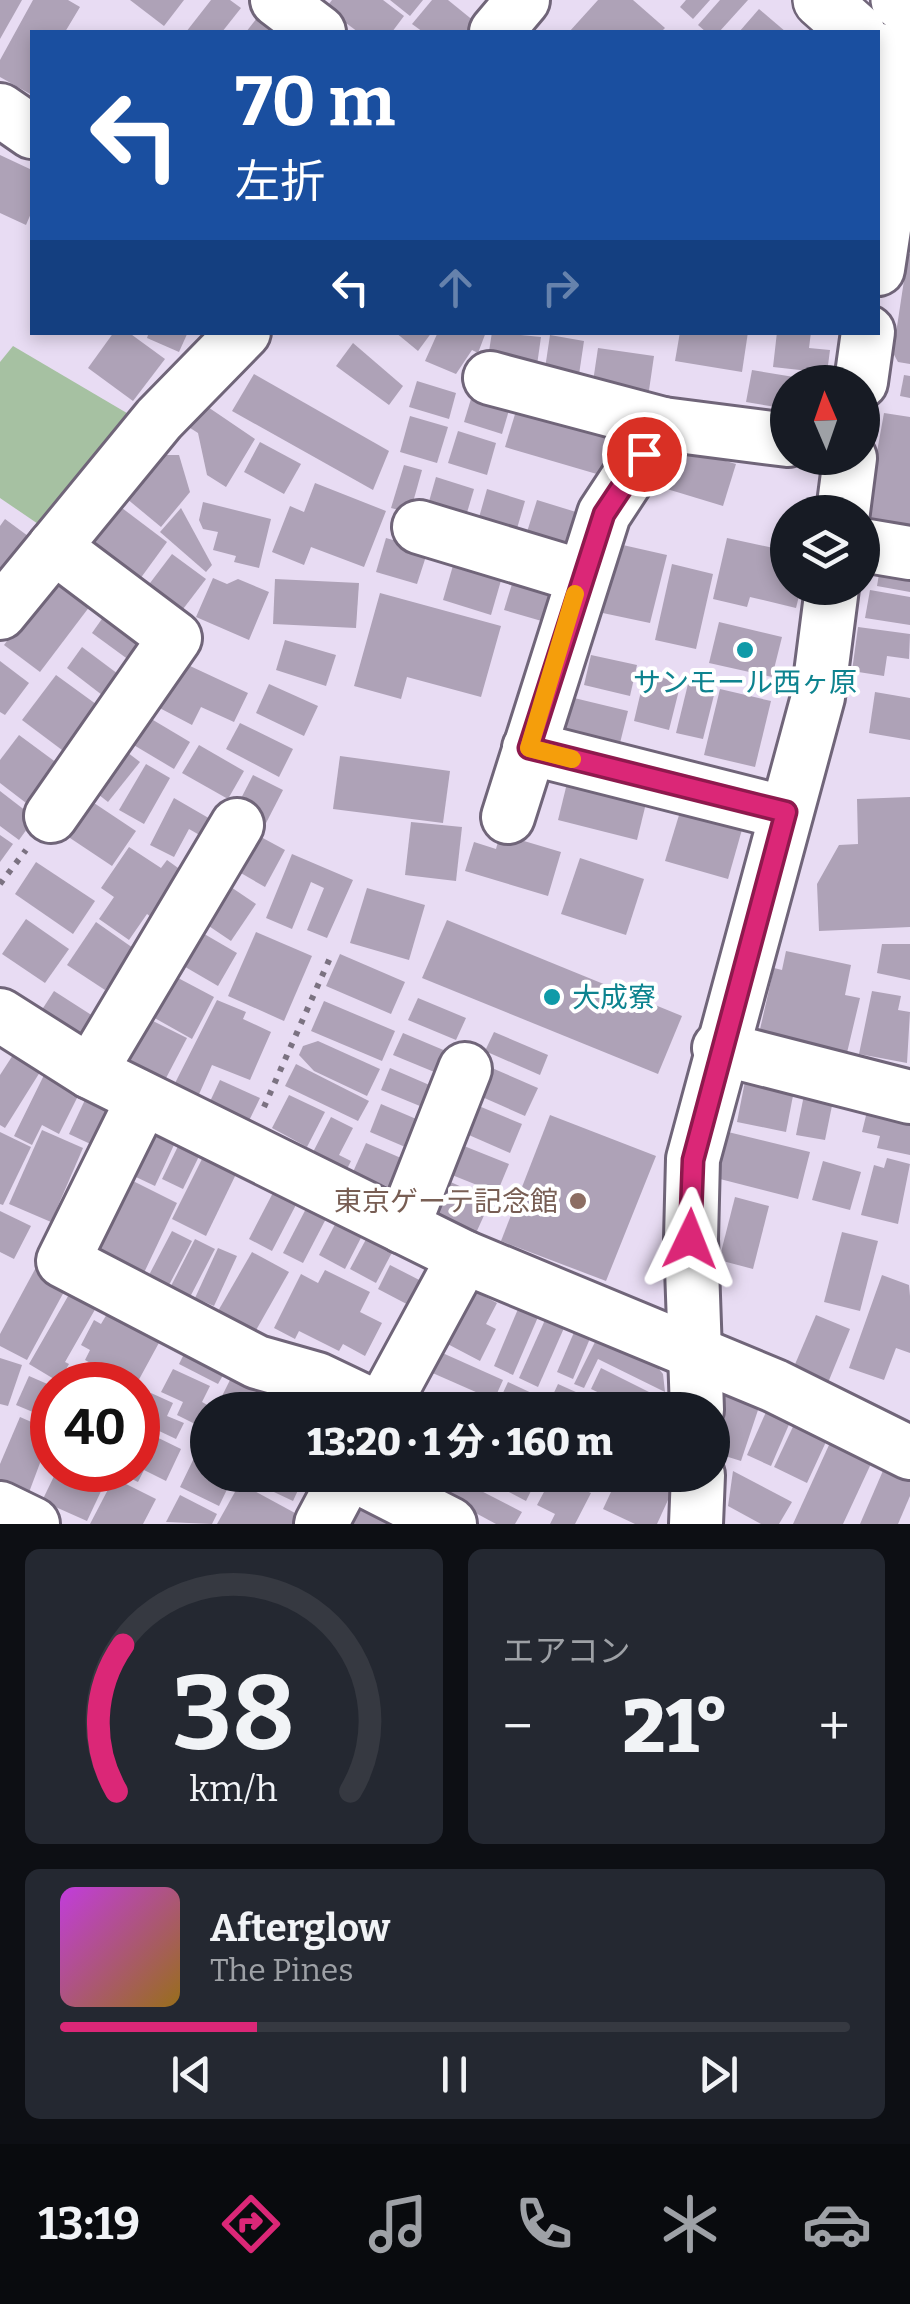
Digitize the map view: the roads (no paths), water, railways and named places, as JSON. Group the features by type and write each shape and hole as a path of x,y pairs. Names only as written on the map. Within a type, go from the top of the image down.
{"main road":[{"path":"899,0 910,9"}],"street":[{"path":"277,0 316,30"},
{"path":"880,252 901,66"},
{"path":"0,110 30,131"},
{"path":"0,612 160,420 241,335"},
{"path":"863,365 868,335"},
{"path":"490,378 663,424 770,438"},
{"path":"508,817 581,576 604,514 663,424"},
{"path":"420,527 581,576"},
{"path":"51,816 175,638 54,547"},
{"path":"880,548 910,553"},
{"path":"696,1392 693,1160 720,1048 818,697 830,605"},
{"path":"529,748 786,812"},
{"path":"90,1072 238,825"},
{"path":"2,1023 143,1099 464,1257 774,1386 910,1453"},
{"path":"720,1048 910,1097"},
{"path":"403,1227 465,1069"},
{"path":"143,1099 63,1261 257,1362 317,1379 344,1392"},
{"path":"392,1392 464,1257"},
{"path":"321,1524 340,1492"},
{"path":"385,1492 450,1524"},
{"path":"696,1524 697,1492"},
{"path":"0,1508 33,1524"}],"place":[{"name":"サンモール西ヶ原","path":"745,650"},
{"name":"大成寮","path":"552,997"},
{"name":"東京ゲーテ記念館","path":"578,1201"}]}
